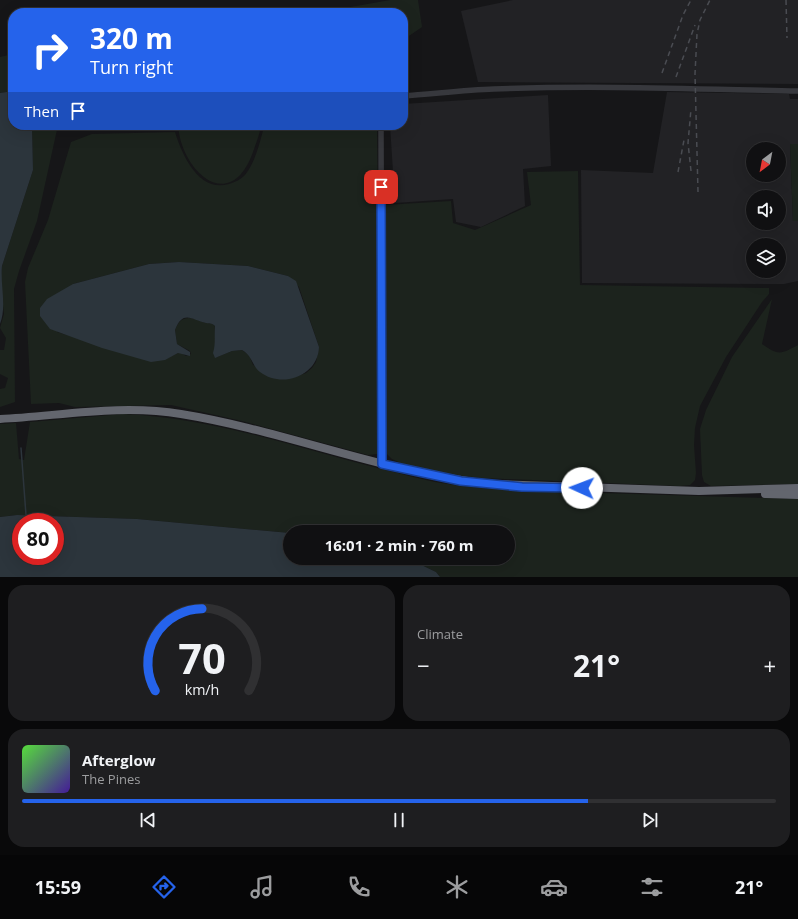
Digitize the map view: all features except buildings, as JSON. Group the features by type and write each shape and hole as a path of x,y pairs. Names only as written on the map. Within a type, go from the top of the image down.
{"highway":[{"path":"0,419 110,411 168,412 218,421 382,464 461,481 500,485 726,491 798,496"},
{"path":"726,491 798,488"}],"street":[{"path":"408,96 500,89 664,88 798,91"},
{"path":"381,130 382,464"}],"shaded area":[{"path":"390,0 418,0 422,27 408,37 408,8 345,8"},
{"path":"513,0 798,0 798,84 478,82 461,11"},
{"path":"8,55 8,92 0,93 0,57"},
{"path":"8,92 8,130 32,130 33,170 2,266 3,310 0,324 0,93"},
{"path":"667,92 789,94 790,99 798,99 798,144 790,144 793,221 798,221 798,281 784,284 582,283 581,170 653,173"},
{"path":"548,95 551,166 523,169 525,206 481,227 456,222 453,199 395,203 390,130 408,130 408,104"},
{"path":"32,130 57,130 37,221 14,289 15,402 0,407 0,389 5,388 8,378 0,374 0,350 4,350 6,338 0,328 4,314 0,279 2,266 33,170"},
{"path":"179,130 260,130 253,152 243,171 232,181 220,184 208,180 197,171 188,158 181,142"},
{"path":"263,130 377,130 380,444 377,454 368,455 242,421 171,405 75,407 59,403 31,404 25,282 28,268 48,220 71,142 92,134 175,132 182,151 193,170 209,183 218,185 229,184 239,180 245,175 249,170 259,146","holes":["179,262 248,266 288,276 299,287 319,347 316,362 312,368 306,373 292,378 253,365 249,355 242,350 232,351 217,357 214,350 215,326 190,318 183,319 177,325 175,330 177,344 190,351 191,354 186,356 180,352 172,356 74,337 57,332 73,284 149,264"]},
{"path":"790,144 798,144 798,221 793,221"},
{"path":"578,171 580,285 769,288 769,294 762,302 726,357 700,406 695,428 695,480 690,485 679,486 482,478 444,474 405,465 392,459 386,453 385,438 385,205 451,201 453,223 475,230 531,205 527,172"},
{"path":"179,262 248,266 288,276 296,281 319,347 317,357 312,366 306,372 297,377 278,379 269,377 257,370 248,355 242,350 232,351 215,358 213,353 215,343 215,326 192,318 185,318 181,320 175,330 177,344 190,352 190,356 178,353 165,360 151,362 102,348 50,329 40,316 40,308 47,299 73,284 149,264"},
{"path":"772,299 762,344 776,352 784,352 798,345 798,484 711,486 704,482 702,475 700,429 706,410 732,357"},
{"path":"123,414 189,421 222,427 434,482 461,486 539,492 798,499 798,577 440,577 436,572 422,565 515,565 515,525 283,525 283,532 137,519 64,517 64,513 12,513 12,516 0,517 0,424 16,423 19,459 24,460 30,422"},
{"path":"12,516 12,565 64,565 64,517 137,519 283,532 283,565 422,565 436,572 440,577 0,577 0,517"}],"waterway":[{"path":"21,448 26,513"}],"railway":[{"path":"662,73 683,15 691,0"},
{"path":"698,192 695,74 697,34 700,20 710,0"},
{"path":"786,0 787,38"},
{"path":"676,77 695,25"},
{"path":"691,109 688,143 691,171"},
{"path":"678,172 684,140"}],"route":[{"path":"381,187 382,464 461,481 522,487 582,488"}]}
